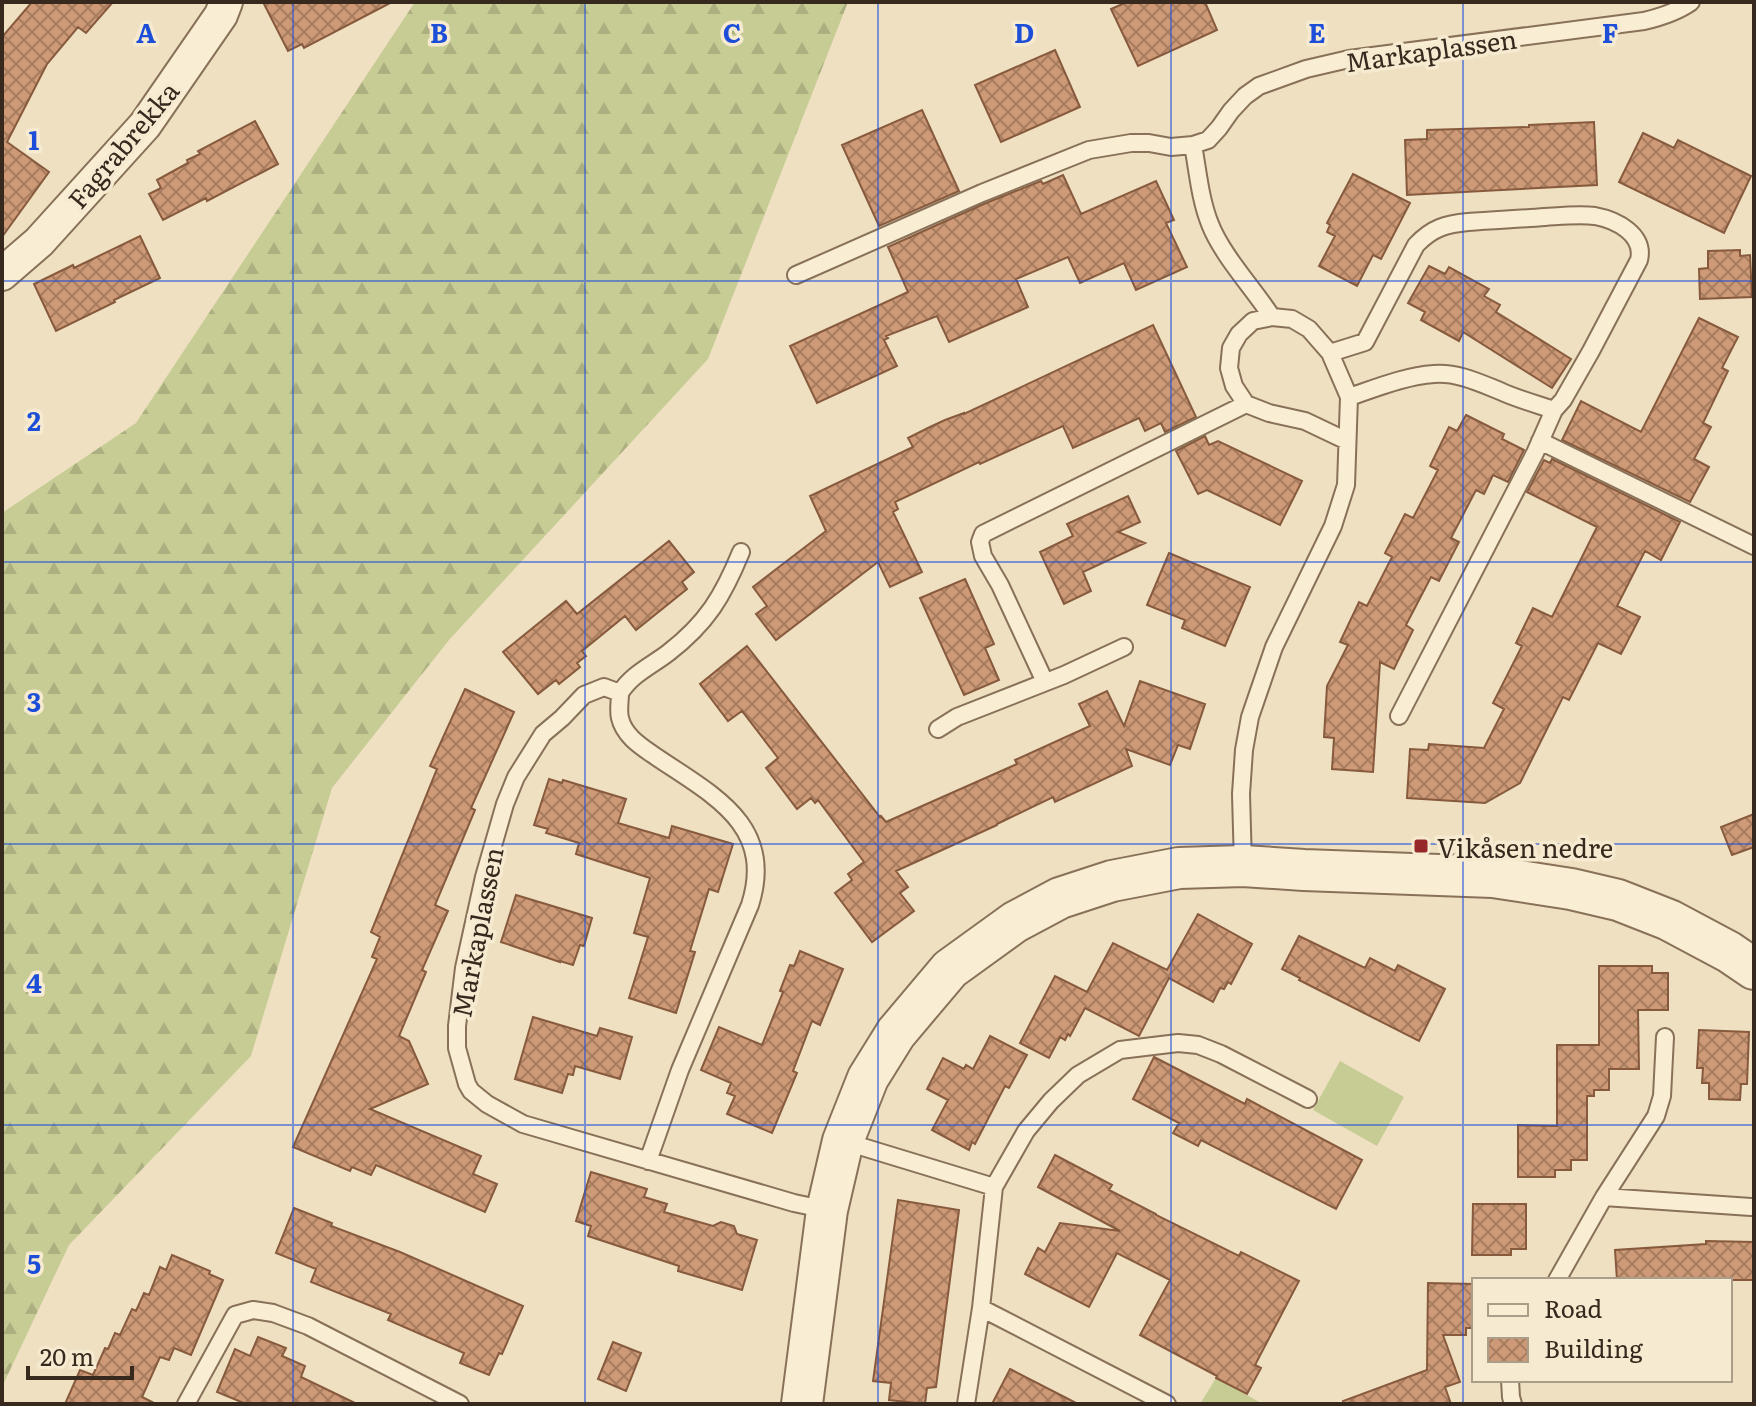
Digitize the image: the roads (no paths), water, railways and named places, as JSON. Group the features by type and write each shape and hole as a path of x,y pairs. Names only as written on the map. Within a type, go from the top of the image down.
{"street":[{"name":"Fagrabrekka","path":"2,274 39,242 145,125 221,15 226,2"},
{"path":"802,1404 827,1210 843,1141 868,1078 896,1033 950,969 1015,922 1060,898 1112,881 1179,868 1243,866 1493,877 1618,900 1669,920 1754,969"}],"lane":[{"name":"Markaplassen","path":"1193,145 1208,140 1245,96 1259,86 1306,69 1349,59 1644,21 1664,16 1691,2"},
{"path":"796,275 982,193 1089,150 1140,143 1171,147 1193,145 1211,226 1218,241 1272,317"},
{"path":"1330,353 1365,342 1416,245 1426,234 1438,228 1453,223 1594,216 1624,227 1638,245 1639,260 1591,351 1554,410 1399,716"},
{"path":"1243,866 1241,794 1250,717 1274,647 1333,526 1346,485 1349,397 1330,353 1309,329 1292,319 1272,317 1253,321 1239,334 1231,348 1229,368 1234,386 1246,404 1305,421 1347,441"},
{"path":"1349,397 1396,382 1434,374 1453,375 1484,383 1500,392 1554,410"},
{"path":"1045,682 1000,585 983,556 980,542 983,534 1246,404"},
{"path":"1540,441 1754,546"},
{"path":"648,1161 680,1070 750,905 757,868 754,847 730,811 632,740 620,718 620,693 639,672 690,636 709,614 728,583 741,552"},
{"path":"938,729 957,717 1064,675 1124,647"},
{"name":"Markaplassen","path":"620,693 604,687 584,695 543,734 516,777 505,804 484,877 459,1004 457,1048 467,1084 487,1104 523,1124 827,1210"},
{"path":"1558,1278 1604,1197 1656,1116 1662,1096 1665,1037"},
{"path":"966,1404 981,1308 994,1187 1026,1131 1078,1075 1120,1050 1178,1043 1198,1045 1308,1099"},
{"path":"843,1141 994,1187"},
{"path":"1604,1197 1751,1207"},
{"path":"981,1308 1167,1404"},
{"path":"186,1404 235,1315 253,1310 273,1313 308,1326 460,1404"},
{"path":"1510,1382 1513,1404"}],"place":[{"name":"Vikåsen nedre","path":"1421,846"}]}
